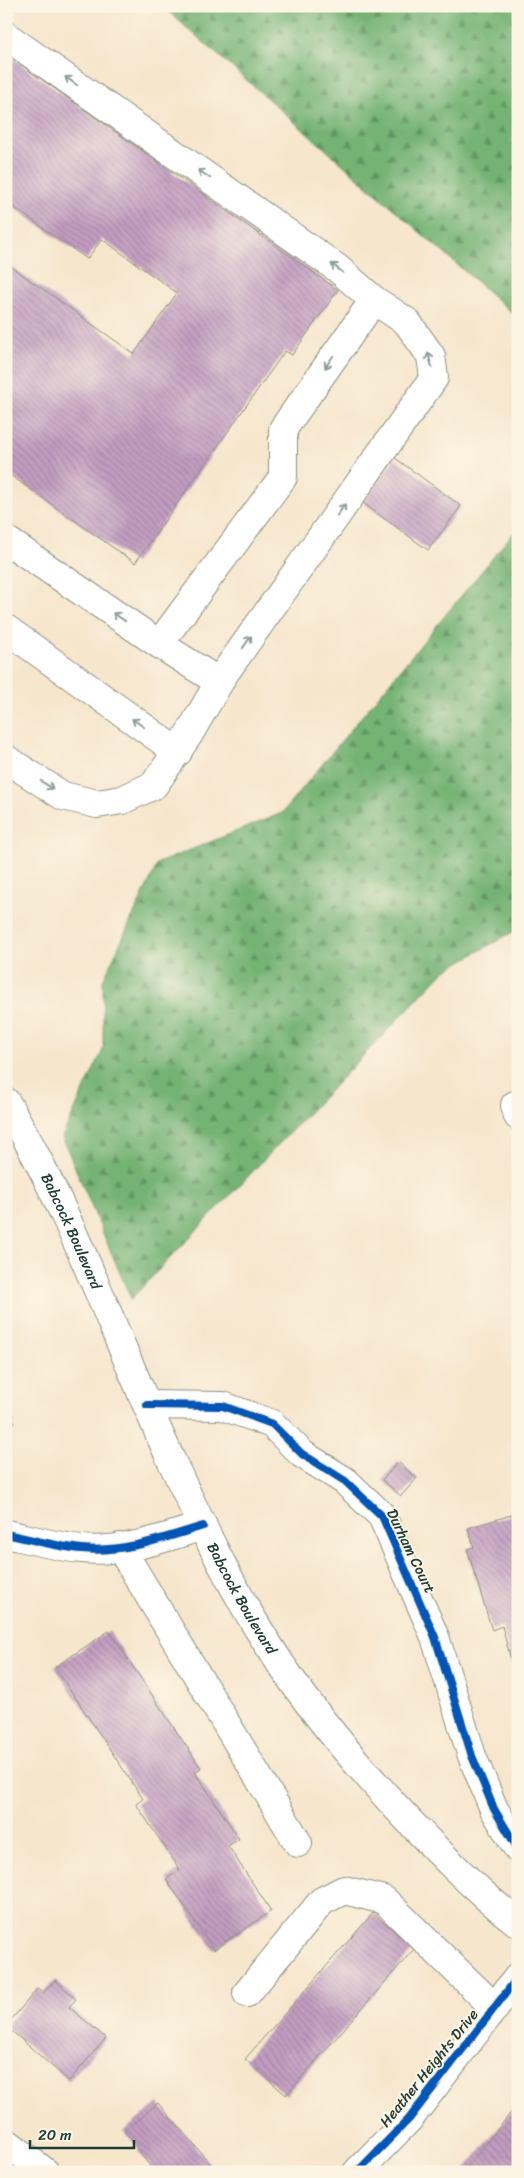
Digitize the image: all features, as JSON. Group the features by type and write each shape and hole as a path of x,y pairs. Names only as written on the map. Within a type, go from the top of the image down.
{"street":[{"path":"6,36 337,268 374,300 407,322 431,356 434,378 219,682 178,752 154,786 122,800 97,804 64,796 6,758"},
{"path":"159,644 283,477 283,429 374,300"},
{"path":"6,540 159,644 219,682"},
{"path":"6,629 178,752"},
{"name":"Babcock Boulevard","path":"6,1102 44,1169 64,1210 147,1405 203,1526 240,1598 268,1645 298,1690 331,1733 407,1819 456,1869 518,1923"},
{"name":"Durham Court","path":"147,1405 223,1406 272,1424 302,1454 345,1481 382,1516 435,1637 476,1765 494,1809 518,1849"},
{"path":"6,1534 82,1549 120,1547 151,1542 203,1526"},
{"path":"120,1547 298,1842"},
{"path":"247,1993 322,1901 344,1890 384,1900 495,2008"},
{"name":"Heather Heights Drive","path":"357,2172 409,2119 518,1977"},
{"path":"6,2142 45,2172"}],"green space":[{"path":"162,6 518,6 518,318"},
{"path":"518,527 518,929 444,971 131,1299 62,1137 103,1050 103,980 158,863 282,813"}],"building":[{"path":"6,54 338,290 292,355 285,351 135,563 6,472 6,263 134,354 177,293 102,239 87,259 6,202"},
{"path":"395,458 461,506 428,550 363,503"},
{"path":"6,1401 15,1423 6,1426"},
{"path":"398,1462 417,1478 401,1496 382,1480"},
{"path":"518,1513 517,1683 502,1626 492,1630 467,1549 474,1547 468,1528"},
{"path":"109,1631 201,1768 195,1772 239,1839 228,1846 271,1911 214,1950 166,1879 180,1870 136,1804 143,1799 55,1667"},
{"path":"373,1913 414,1949 286,2095 245,2059"},
{"path":"55,1980 76,1999 69,2007 106,2038 69,2081 6,2026 38,1988 43,1993"},
{"path":"158,2103 214,2168 210,2172 155,2172 138,2151 139,2149 124,2131"},
{"path":"518,2104 518,2172 463,2172"}],"cycle path":[{"path":"147,1405 223,1406 272,1424 302,1454 345,1481 382,1516 435,1637 472,1756 494,1809 518,1849"},
{"path":"6,1534 63,1547 97,1550 143,1544 203,1526"},
{"path":"357,2172 409,2119 518,1977"}]}
